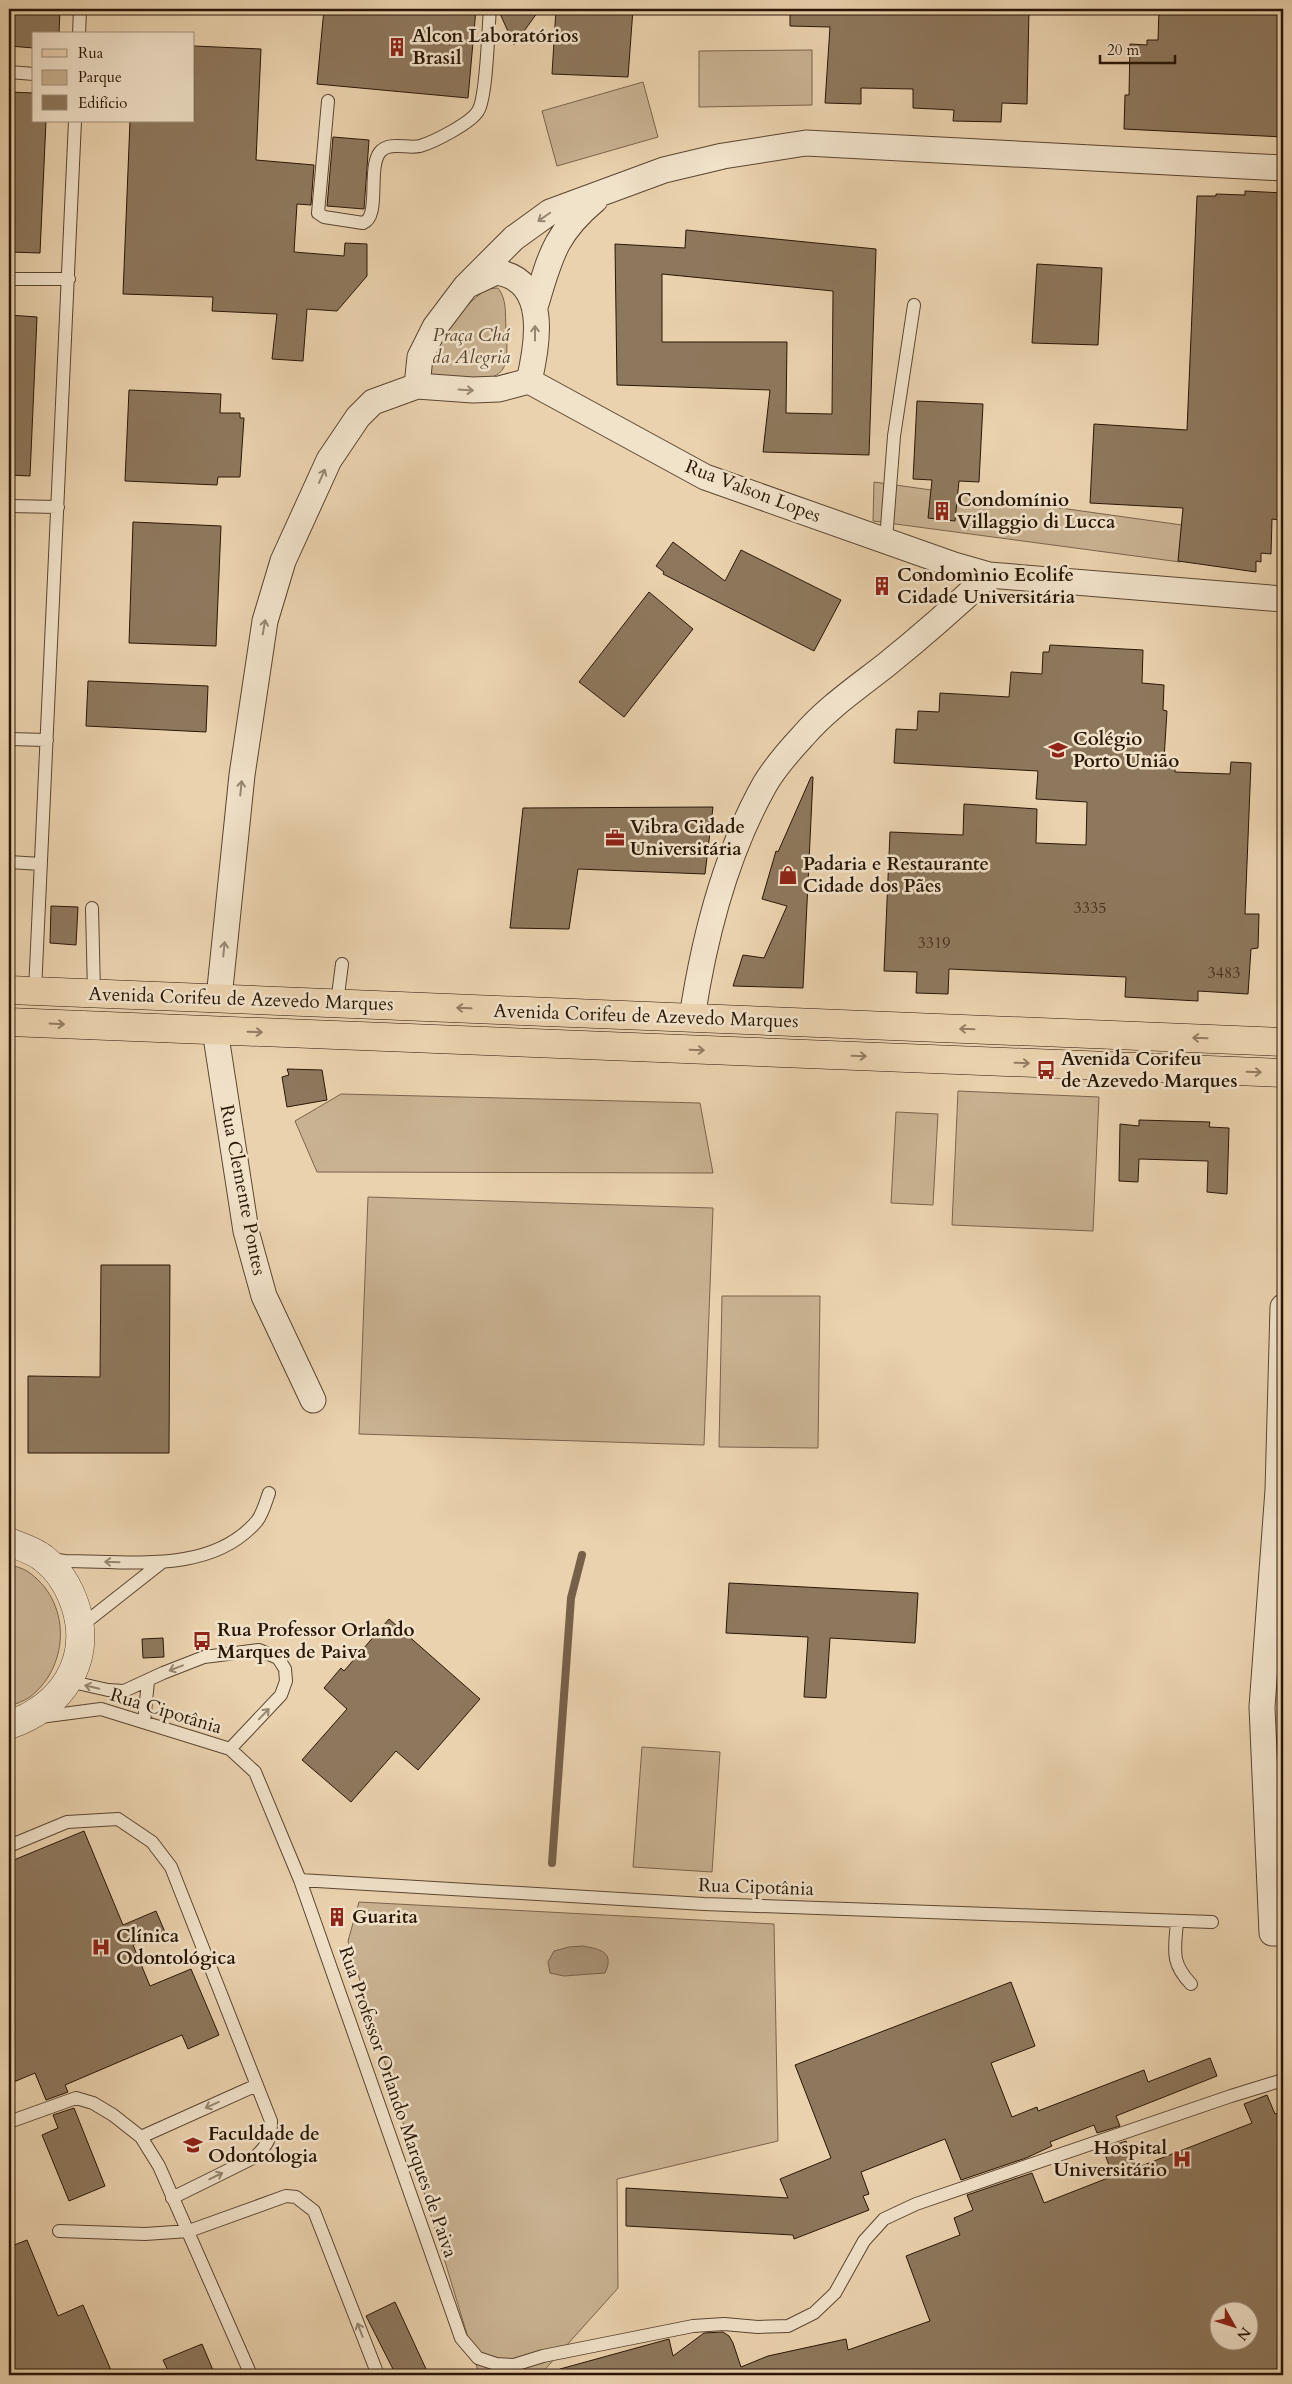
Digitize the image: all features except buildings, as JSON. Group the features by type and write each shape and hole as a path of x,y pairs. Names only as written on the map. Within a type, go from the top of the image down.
{"main road":[{"name":"Avenida Corifeu de Azevedo Marques","path":"22,991 1283,1042"},
{"path":"508,1042 516,1034 526,1030 586,1029 682,1032 689,1027 692,1018"},
{"name":"Avenida Corifeu de Azevedo Marques","path":"9,1022 1283,1073"}],"street":[{"path":"417,386 420,357 435,327 466,286 514,238 550,212 664,170 723,156 806,144 1283,168"},
{"path":"219,998 242,775 265,621 283,561 329,460 358,417 373,402 417,386 473,390 499,389 529,381 535,355 535,307 560,237 576,216 605,192"},
{"path":"466,286 496,272 507,274 517,278 527,288 535,307"},
{"name":"Rua Valson Lopes","path":"529,381 705,477 954,565 989,575 1283,599"},
{"path":"692,1018 698,978 718,898 738,841 766,782 803,735 843,698 940,621 989,575"},
{"name":"Rua Clemente Pontes","path":"215,1030 246,1231 264,1296 313,1400"},
{"path":"1278,1933 1273,1707 1281,1490 1283,1307"},
{"path":"9,1542 43,1557 70,1588 81,1626 79,1655 68,1681 50,1703 18,1722"}],"lane":[{"path":"79,32 80,9"},
{"path":"328,101 318,213 324,217 363,223 368,221 371,215 373,179 377,158 381,151 390,147 420,146 466,123 479,111 483,93 490,9"},
{"path":"9,72 32,74"},
{"path":"22,991 41,864 75,122"},
{"path":"9,279 69,278"},
{"path":"886,540 894,436 914,305"},
{"path":"9,506 58,507"},
{"path":"9,739 47,740"},
{"path":"9,862 41,864"},
{"path":"92,908 94,994"},
{"path":"337,1003 342,964"},
{"path":"43,1557 66,1562 160,1563 207,1552 234,1542 258,1519 269,1493"},
{"path":"81,1626 160,1563"},
{"name":"Rua Cipotânia","path":"18,1722 101,1709 230,1749 281,1695 286,1681 285,1669 278,1658 259,1650 204,1657 124,1691 108,1690 68,1681"},
{"path":"144,1722 148,1681"},
{"name":"Rua Professor Orlando Marques de Paiva","path":"230,1749 255,1772 300,1880 461,2338 478,2358 496,2364 514,2365 543,2356 693,2326 724,2324 758,2327 788,2326 814,2313 835,2293 864,2241 884,2219 926,2201 1231,2096 1283,2080"},
{"path":"9,1846 67,1822 118,1819 152,1842 171,1867 271,2121 271,2137 266,2147 255,2157 172,2198"},
{"name":"Rua Cipotânia","path":"300,1880 704,1904 1212,1922"},
{"path":"1177,1922 1176,1964 1180,1972 1191,1984"},
{"path":"140,2137 257,2085"},
{"path":"9,2122 76,2098 93,2103 113,2115 140,2137 158,2166 189,2232 251,2375"},
{"path":"59,2231 145,2234 189,2232 286,2196 296,2197 314,2211 378,2375"}],"green space":[{"path":"812,50 812,105 699,107 699,51"},
{"path":"643,82 658,137 557,166 542,111"},
{"name":"Praça Chá da Alegria","path":"498,288 504,302 507,343 504,367 499,374 479,380 423,377 440,328 486,289"},
{"path":"874,482 1182,525 1180,562 873,521"},
{"path":"958,1091 1099,1097 1093,1231 952,1225"},
{"path":"341,1094 700,1103 713,1173 317,1172 295,1121"},
{"path":"896,1112 938,1114 933,1205 891,1203"},
{"path":"368,1197 713,1208 704,1445 359,1434"},
{"path":"722,1296 820,1296 818,1448 719,1447"},
{"path":"9,1564 27,1571 41,1583 52,1598 58,1615 60,1633 59,1651 53,1668 43,1684 30,1697 9,1707"},
{"path":"642,1747 720,1752 712,1872 633,1867"},
{"path":"359,1902 774,1924 778,2141 617,2179 618,2288 540,2375 479,2374 348,1941"}],"shaded area":[{"path":"583,1946 600,1950 607,1956 608,1966 605,1973 564,1976 550,1973 548,1962 554,1951"}],"waterway":[{"path":"552,1863 571,1598 582,1555"}],"place":[{"name":"Alcon Laboratórios Brasil","path":"397,47"},
{"name":"Condomínio Villaggio di Lucca","path":"942,511"},
{"name":"Condomìnio Ecolife Cidade Universitária","path":"882,586"},
{"name":"Colégio Porto União","path":"1058,750"},
{"name":"Vibra Cidade Universitária","path":"615,838"},
{"name":"Padaria e Restaurante Cidade dos Pães","path":"788,875"},
{"name":"Avenida Corifeu de Azevedo Marques","path":"1046,1070"},
{"name":"Rua Professor Orlando Marques de Paiva","path":"202,1641"},
{"name":"Guarita","path":"337,1917"},
{"name":"Clínica Odontológica","path":"101,1947"},
{"name":"Faculdade de Odontologia","path":"193,2145"},
{"name":"Hospital Universitário","path":"1182,2159"}]}
